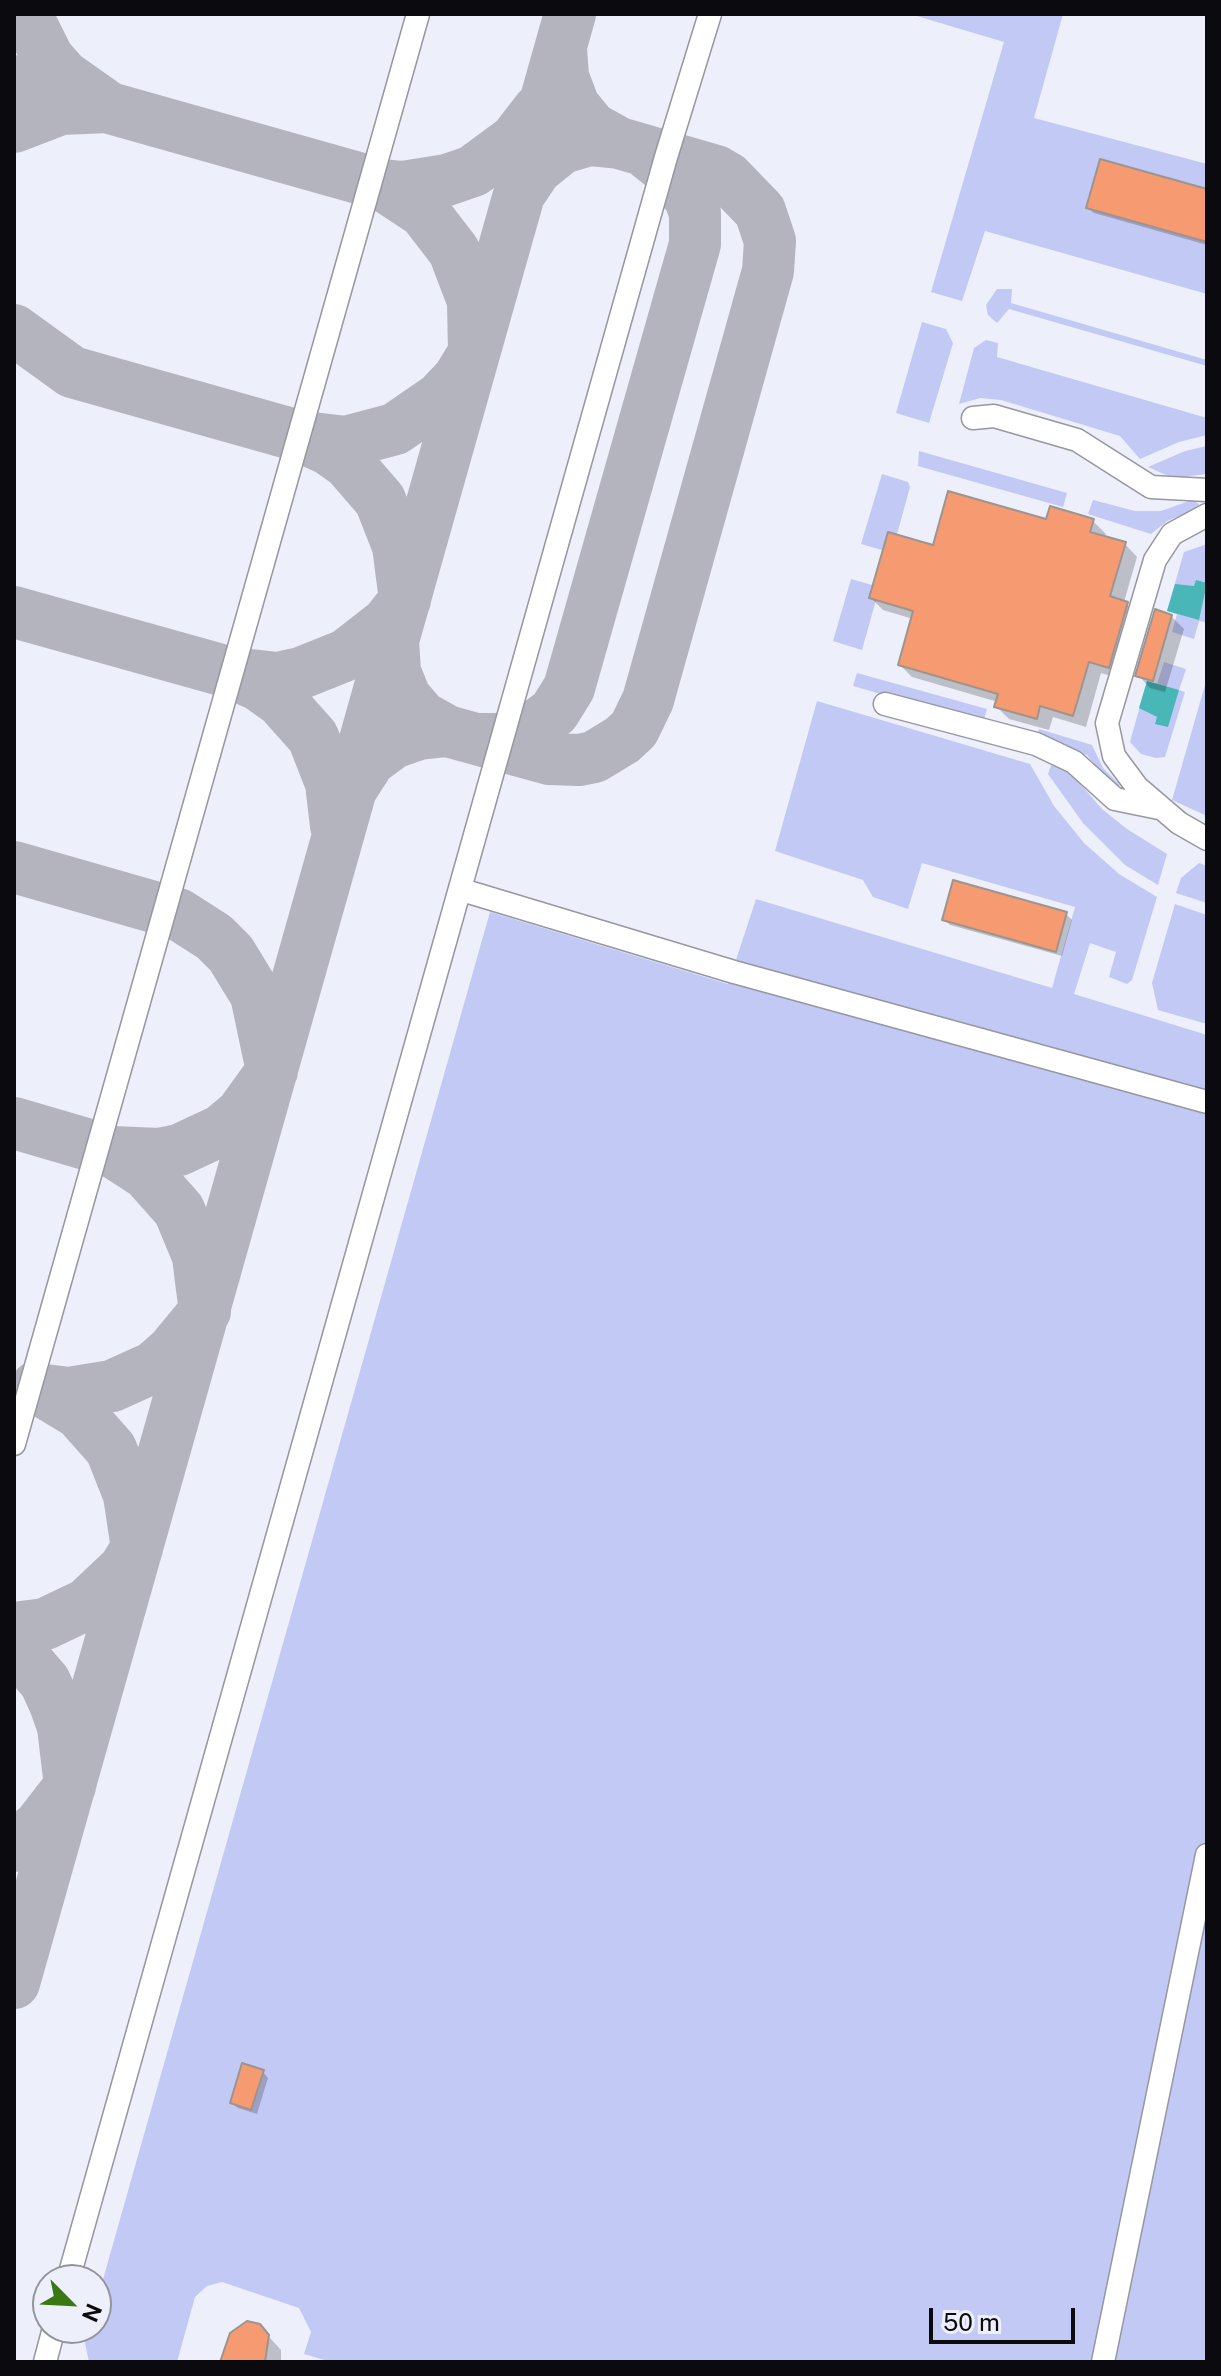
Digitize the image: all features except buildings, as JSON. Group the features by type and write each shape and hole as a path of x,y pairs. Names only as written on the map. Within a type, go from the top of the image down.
{"lane":[{"path":"14,1444 418,14"},
{"path":"73,2264 666,157 710,14"},
{"path":"973,418 994,416 1077,440 1151,487 1207,490"},
{"path":"1207,515 1172,534 1155,560 1107,723 1114,756 1137,787 1160,808 1207,839"},
{"path":"885,704 1036,744 1074,762 1115,799 1160,808"},
{"path":"462,890 734,972 1207,1102"},
{"path":"1103,2362 1207,1855"}],"shaded area":[{"path":"910,14 1063,14 1034,118 1207,164 1207,294 985,231 962,301 931,292 1004,42"},
{"path":"997,289 1012,289 1011,303 1207,360 1207,366 1009,309 997,323 988,315 986,305"},
{"path":"922,322 946,329 953,343 929,423 896,413"},
{"path":"986,340 998,343 997,357 1207,418 1207,435 1179,442 1140,459 1120,436 1001,400 980,398 959,404 974,348"},
{"path":"1207,446 1207,474 1173,478 1148,467 1185,451"},
{"path":"919,451 1067,493 1063,507 918,466"},
{"path":"882,474 908,482 910,487 897,534 888,532 882,550 861,544"},
{"path":"1093,500 1135,511 1161,511 1192,500 1199,504 1196,509 1167,521 1151,534 1088,514"},
{"path":"1207,544 1207,614 1205,622 1199,621 1194,639 1172,632 1177,614 1167,611 1184,552"},
{"path":"851,579 872,585 869,598 876,600 862,650 833,641"},
{"path":"1196,580 1207,583 1199,620 1167,611 1175,584 1194,586"},
{"path":"1164,662 1186,669 1179,690 1185,692 1165,757 1156,758 1141,754 1130,742 1147,681 1157,684"},
{"path":"857,673 987,709 983,723 853,686"},
{"path":"1207,678 1207,816 1172,800"},
{"path":"1147,681 1179,690 1168,727 1155,724 1157,717 1139,708"},
{"path":"817,701 1030,764 1054,806 1084,843 1119,874 1157,897 1132,980 1127,984 1109,977 1116,952 1090,943 1074,994 1207,1035 1207,2362 331,2362 304,2354 311,2332 299,2308 222,2282 207,2286 195,2297 177,2362 89,2362 85,2344 112,2344 112,2264 107,2264 490,912 728,984 756,899 1052,988 1075,907 922,863 908,909 873,897 863,880 775,851"},
{"path":"1039,729 1092,745 1103,768 1120,785 1114,789 1087,755 1036,740"},
{"path":"1052,763 1069,771 1102,809 1127,829 1167,854 1158,885 1125,865 1083,823 1048,774"},
{"path":"1199,863 1207,866 1207,903 1176,893 1181,878"},
{"path":"1175,904 1207,915 1207,1024 1158,1010 1152,983"}],"taxiway":[{"path":"14,127 61,109 108,107 64,76 48,58 26,14"},
{"path":"14,1983 570,14"},
{"path":"522,190 536,169 562,148 589,140 619,143 592,128 574,106 563,77 561,48"},
{"path":"14,81 383,185 403,187 447,180 473,171 515,140 539,109"},
{"path":"447,731 549,759 579,760 594,757 622,740 634,729 648,700 768,271 770,241 760,211 728,178 716,171 619,143"},
{"path":"480,739 507,739 530,730 554,712 569,688 695,244 695,213 690,199 674,175 644,151"},
{"path":"304,437 346,442 395,429 440,398 458,379 474,353 473,301 454,251 424,212 383,185"},
{"path":"14,330 72,372 299,436 328,449 348,463 380,500 398,546 405,600 387,623 346,655 301,673 278,678 232,673"},
{"path":"14,612 232,673 260,686 281,701 313,737 331,783 336,826"},
{"path":"352,788 370,760 393,743 419,734 447,731 422,717 405,697 395,672 393,640"},
{"path":"14,867 178,914 214,937 231,954 256,995 272,1071 241,1114 222,1130 179,1150 159,1154 113,1152"},
{"path":"14,1123 113,1152 147,1174 179,1210 198,1256 205,1311 172,1351 154,1367 112,1386 69,1393 45,1390"},
{"path":"14,1628 45,1624 87,1604 124,1569 137,1548 129,1495 111,1449 79,1413 36,1387"},
{"path":"14,1646 45,1682 55,1704 63,1727 70,1786 39,1826 14,1846"}]}
